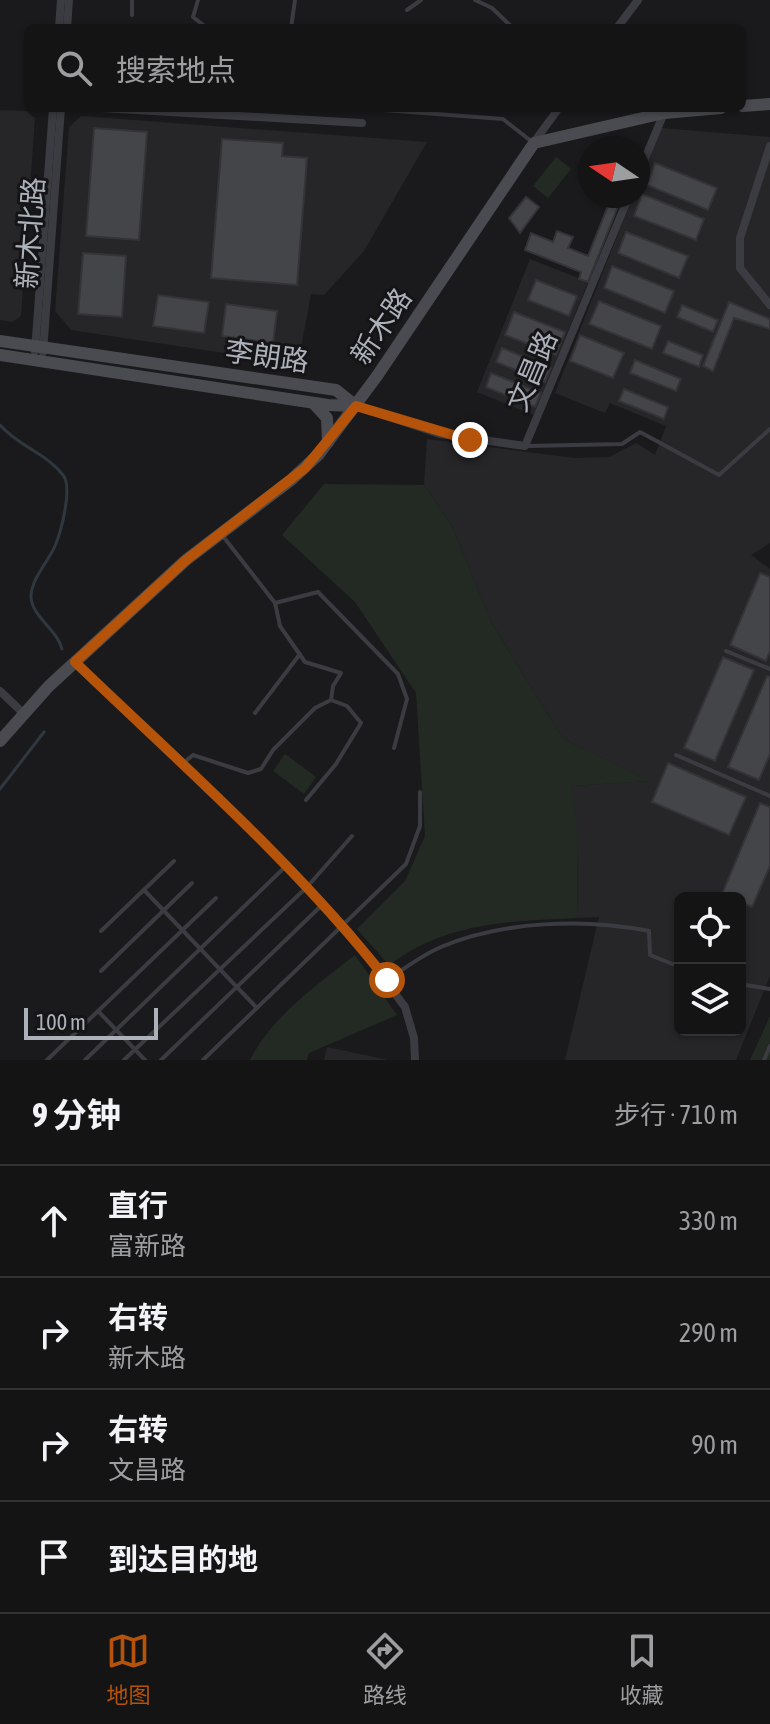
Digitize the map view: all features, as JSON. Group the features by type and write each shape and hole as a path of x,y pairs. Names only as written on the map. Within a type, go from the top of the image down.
{"street":[{"path":"59,24 61,0"},
{"path":"67,24 69,0"},
{"path":"620,24 638,0"},
{"path":"746,106 770,104"},
{"name":"新木北路","path":"38,361 53,112"},
{"name":"新木北路","path":"39,346 61,112"},
{"path":"171,112 362,123"},
{"path":"534,143 556,112"},
{"path":"534,143 675,112"},
{"path":"650,146 664,113"},
{"name":"新木路","path":"0,741 23,713 75,662 220,533 305,468 356,406 534,143"},
{"path":"770,146 740,238 740,268 770,305"},
{"name":"文昌路","path":"356,406 440,434 525,446 624,208"},
{"name":"李朗路","path":"0,341 336,390 356,406"},
{"name":"李朗路","path":"0,355 310,402 356,406"},
{"path":"310,402 327,418 328,442"},
{"path":"75,662 287,866 343,925 405,1007 414,1038 415,1060"},
{"path":"0,691 4,700 23,713"}],"lane":[{"path":"132,0 132,15"},
{"path":"198,0 193,17 202,24"},
{"path":"292,24 295,0"},
{"path":"407,10 421,0"},
{"path":"475,0 492,8 509,24"},
{"path":"410,112 503,119 534,143"},
{"path":"525,446 622,444 640,432 719,475 770,429"},
{"path":"220,533 275,603 280,626 305,662 341,673 333,686 331,700"},
{"path":"275,603 318,592 398,674 407,699 394,748"},
{"path":"726,651 770,669"},
{"path":"255,713 300,654"},
{"path":"182,764 193,755 248,773 261,769 273,750 315,708 331,700 347,706 361,723 336,764 306,800"},
{"path":"676,755 770,796"},
{"path":"203,1060 406,864 420,826 420,792"},
{"path":"124,1060 307,887 352,836"},
{"path":"101,931 174,861"},
{"path":"85,1060 287,866"},
{"path":"101,971 192,883"},
{"path":"144,890 257,1008"},
{"path":"47,1060 216,898"},
{"path":"161,1060 323,904"},
{"path":"387,980 438,948 487,931 540,927 614,924 649,931 650,955 674,965"},
{"path":"746,985 770,989"},
{"path":"98,1011 145,1060"},
{"path":"764,1060 770,1046"}],"shaded area":[{"path":"0,110 24,111 35,118 21,316 12,322 0,320"},
{"path":"81,116 427,142 364,251 324,295 311,294 298,364 71,330 55,311 69,127"},
{"path":"661,128 770,137 770,543 751,555 770,569 770,976 746,1035 746,892 674,892 674,1036 746,1036 736,1060 565,1060 599,917 577,918 578,833 570,786 649,781 563,739 491,622 452,526 424,485 427,439 574,458 609,457 636,443 655,455 666,426 610,403 605,413 555,393 628,208 650,208 650,155"},
{"path":"556,157 571,169 548,198 533,186"},
{"path":"530,259 588,282 534,415 477,392"},
{"path":"324,484 424,485 452,526 491,622 563,739 650,781 571,786 578,833 577,918 479,926 434,940 389,965 357,929 405,881 425,836 416,693 355,602 282,535"},
{"path":"285,754 316,777 304,794 273,771"},
{"path":"355,955 397,1015 309,1053 307,1060 250,1060 283,1015"},
{"path":"770,1016 770,1060 750,1060"},
{"path":"327,1047 388,1060 324,1060"}],"building":[{"path":"94,128 147,132 139,240 86,236"},
{"path":"222,139 283,143 282,156 307,158 297,285 211,278"},
{"path":"655,163 717,188 708,210 650,186"},
{"path":"526,197 539,207 520,233 509,218"},
{"path":"650,197 704,219 696,240 634,216 637,208 650,208"},
{"path":"607,208 617,208 588,282 579,279 581,272 525,250 531,233 553,242 557,231 573,237 568,248 588,256"},
{"path":"626,232 688,256 679,278 618,253"},
{"path":"83,253 126,256 122,317 78,314"},
{"path":"612,266 674,291 665,313 604,288"},
{"path":"536,280 577,296 569,316 528,300"},
{"path":"158,295 209,302 204,333 153,326"},
{"path":"599,301 661,326 652,349 589,324"},
{"path":"729,302 770,319 770,329 734,318 713,371 703,366"},
{"path":"226,304 277,311 273,343 222,336"},
{"path":"682,305 718,320 713,332 677,317"},
{"path":"514,312 565,332 556,355 505,335"},
{"path":"580,335 624,353 613,378 570,361"},
{"path":"668,341 703,355 699,367 663,353"},
{"path":"502,348 551,368 545,382 496,362"},
{"path":"635,360 681,379 676,391 630,373"},
{"path":"491,373 541,393 535,407 486,387"},
{"path":"624,389 668,407 664,419 619,401"},
{"path":"760,573 770,577 770,651 766,661 730,645"},
{"path":"723,657 754,670 715,761 684,748"},
{"path":"767,676 770,677 770,754 759,780 728,767"},
{"path":"668,763 746,797 729,835 652,802"},
{"path":"760,803 770,807 770,866 752,907 746,904 746,892 723,892"}],"waterway":[{"path":"0,425 15,439 49,461 66,481 65,510 60,531 37,577 31,597 36,611 62,649"},
{"path":"0,789 44,732"}],"route":[{"path":"387,980 349,932 276,854 75,662 186,560 305,468 356,406 440,434 470,440"}]}
